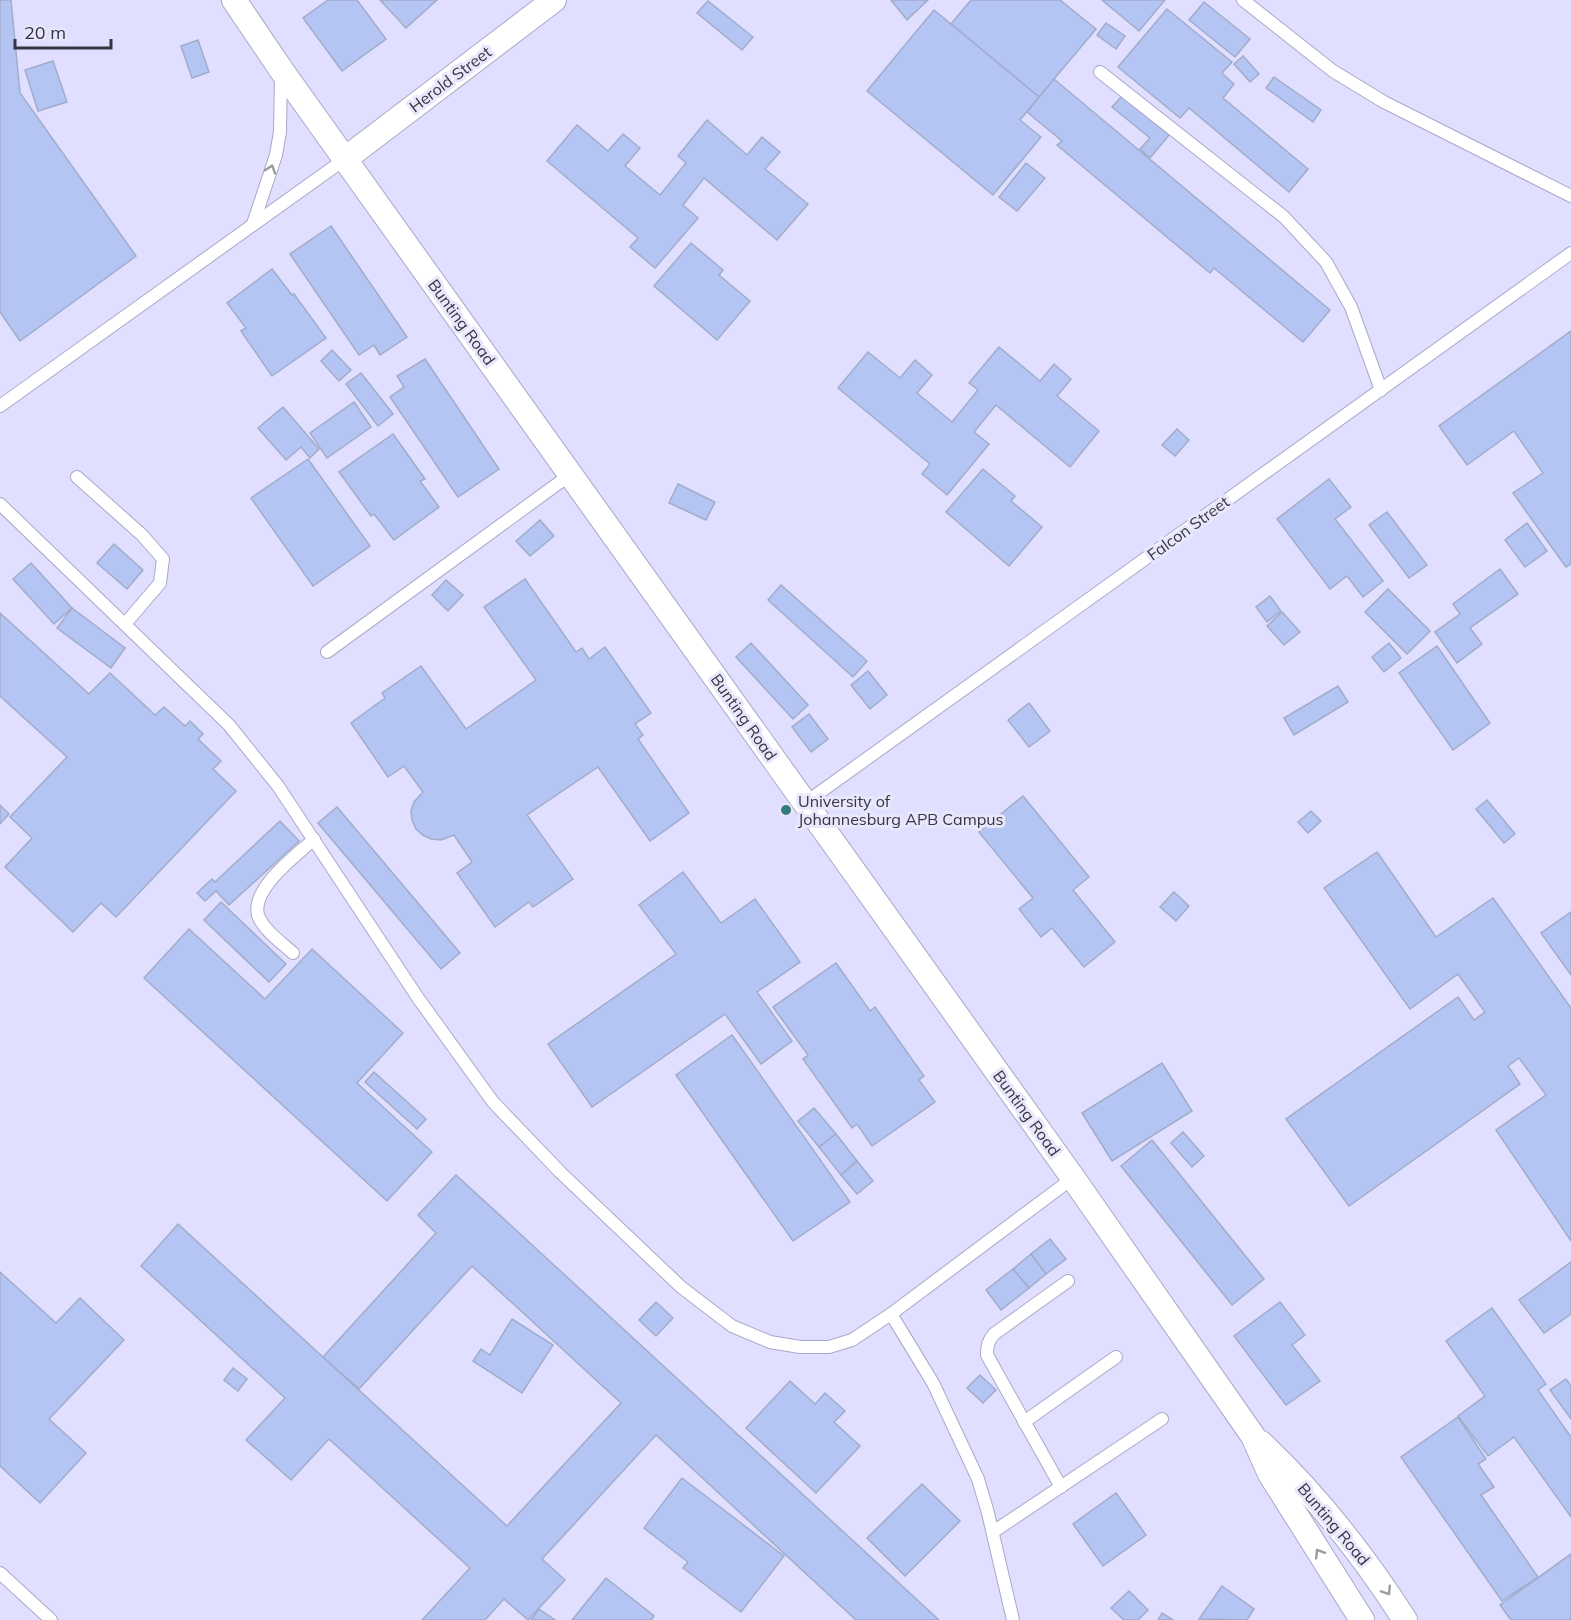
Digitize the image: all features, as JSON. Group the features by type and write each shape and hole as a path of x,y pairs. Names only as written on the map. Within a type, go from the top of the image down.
{"street":[{"name":"Bunting Road","path":"234,0 282,71 1073,1178 1253,1436 1270,1474 1362,1620"},
{"name":"Herold Street","path":"345,159 554,0"},
{"name":"Bunting Road","path":"1253,1436 1284,1465 1342,1530 1379,1578 1406,1620"}],"lane":[{"path":"1243,0 1333,71 1384,102 1571,196"},
{"path":"253,224 276,155 280,132 282,71"},
{"path":"1100,72 1284,217 1326,262 1351,307 1382,390"},
{"path":"0,406 345,159"},
{"name":"Falcon Street","path":"805,803 1571,253"},
{"path":"327,652 571,474"},
{"path":"77,477 142,535 163,559 160,583 125,624"},
{"path":"0,504 229,725 278,786 418,998 493,1102 560,1172 681,1287 732,1326 770,1342 800,1347 829,1347 852,1340 891,1314 1073,1178"},
{"path":"293,953 267,928 259,916 257,904 271,880 314,839"},
{"path":"1061,1487 987,1355 988,1340 994,1334 1068,1281"},
{"path":"891,1314 933,1383 978,1479 1013,1620"},
{"path":"1024,1422 1116,1357"},
{"path":"993,1532 1162,1419"},
{"path":"0,1573 51,1620"}],"shaded area":[{"name":"University of Johannesburg APB Campus","path":"0,0 1571,0 1571,1620 0,1620"}],"building":[{"path":"0,0 11,0 20,93 136,256 20,341 0,312"},
{"path":"328,0 357,0 386,39 342,71 303,18"},
{"path":"380,0 437,0 406,28"},
{"path":"891,0 928,0 907,20"},
{"path":"971,0 1060,0 1096,29 1039,97 951,24"},
{"path":"1102,0 1165,0 1139,31"},
{"path":"708,1 753,37 742,50 697,13"},
{"path":"1204,2 1250,39 1235,57 1189,20"},
{"path":"1167,9 1232,62 1222,73 1234,84 1223,98 1308,169 1289,192 1189,108 1180,118 1118,67"},
{"path":"934,10 1039,97 1020,120 1041,137 993,195 867,91"},
{"path":"1106,23 1125,36 1116,49 1097,35"},
{"path":"198,40 209,72 192,78 181,46"},
{"path":"1243,56 1259,74 1250,82 1234,64"},
{"path":"53,61 67,102 38,111 25,70"},
{"path":"1274,77 1321,110 1313,122 1266,88"},
{"path":"1054,79 1330,310 1303,342 1214,268 1210,273 1057,145 1062,141 1027,112"},
{"path":"1122,96 1169,135 1150,158 1140,149 1150,138 1112,107"},
{"path":"707,120 747,155 762,137 780,152 765,169 808,204 777,240 704,178 683,205 698,218 655,268 630,247 638,238 547,161 577,125 608,151 623,134 640,148 625,166 660,195 686,163 678,156"},
{"path":"1026,163 1045,178 1017,211 999,197"},
{"path":"331,226 407,337 380,355 374,345 359,355 290,254"},
{"path":"691,243 723,270 719,275 750,301 717,340 654,286"},
{"path":"272,269 292,295 294,294 326,338 272,376 241,331 246,328 227,303"},
{"path":"1571,331 1571,564 1566,567 1513,493 1543,473 1514,431 1467,465 1439,426"},
{"path":"999,347 1040,381 1054,364 1071,379 1057,396 1099,431 1070,467 996,405 974,432 989,444 947,495 922,474 930,464 838,388 868,352 900,378 915,360 932,375 917,393 952,422 978,390 969,383"},
{"path":"332,350 351,370 339,381 321,361"},
{"path":"425,359 499,469 458,497 390,397 404,387 397,376"},
{"path":"361,373 393,414 378,426 346,384"},
{"path":"354,402 371,427 327,458 310,433"},
{"path":"283,407 319,449 310,458 301,447 286,460 258,428"},
{"path":"1177,429 1189,440 1175,456 1162,445"},
{"path":"393,434 425,479 420,481 439,507 394,540 374,514 371,516 339,472"},
{"path":"308,459 370,546 313,586 251,498"},
{"path":"983,469 1015,496 1011,501 1042,527 1009,566 946,512"},
{"path":"1329,479 1351,507 1335,519 1383,581 1363,597 1347,576 1330,589 1277,519"},
{"path":"678,484 715,502 706,520 669,503"},
{"path":"1387,512 1427,565 1409,578 1369,525"},
{"path":"540,520 554,536 530,556 516,541"},
{"path":"1527,523 1547,551 1525,567 1505,540"},
{"path":"114,544 143,570 127,589 97,563"},
{"path":"31,563 72,608 54,624 13,579"},
{"path":"1500,569 1518,594 1470,628 1482,644 1457,663 1435,632 1460,614 1453,604"},
{"path":"525,579 576,652 582,648 589,659 605,647 651,713 635,724 643,735 638,739 689,813 650,841 598,767 527,815 573,879 533,907 529,902 495,927 457,873 472,862 454,835 441,840 431,839 416,829 411,811 414,802 423,792 404,766 388,777 351,723 385,698 382,693 421,666 466,729 536,680 484,607"},
{"path":"446,580 463,595 448,611 432,595"},
{"path":"781,585 867,661 853,677 768,600"},
{"path":"1388,589 1430,631 1407,654 1365,612"},
{"path":"1270,596 1281,611 1267,622 1256,607"},
{"path":"72,608 125,648 111,668 57,628"},
{"path":"1282,612 1300,632 1284,645 1267,626"},
{"path":"0,613 89,694 110,673 155,715 164,707 185,726 190,721 203,734 198,739 221,761 213,769 236,791 116,917 101,903 73,932 5,867 32,838 10,817 67,757 0,696"},
{"path":"751,643 808,705 793,719 736,657"},
{"path":"1389,643 1401,658 1384,672 1372,657"},
{"path":"1437,646 1490,723 1453,750 1399,673"},
{"path":"868,671 887,695 870,709 851,685"},
{"path":"1338,686 1348,702 1294,735 1284,718"},
{"path":"1029,703 1050,731 1029,747 1008,720"},
{"path":"809,714 828,739 811,752 792,727"},
{"path":"1023,796 1089,877 1073,890 1115,942 1084,967 1052,928 1041,937 1019,909 1033,898 979,832"},
{"path":"1487,800 1515,834 1504,843 1476,809"},
{"path":"0,805 9,814 0,824"},
{"path":"337,807 460,953 441,969 318,823"},
{"path":"1311,811 1321,821 1308,833 1298,822"},
{"path":"280,821 299,841 229,905 216,891 205,901 197,893 212,879 215,882"},
{"path":"1377,852 1436,937 1493,898 1571,1008 1571,1241 1496,1130 1546,1095 1519,1058 1508,1066 1520,1084 1349,1206 1286,1119 1458,997 1474,1020 1485,1012 1458,974 1410,1009 1324,888"},
{"path":"683,872 721,923 755,899 800,962 757,992 792,1041 761,1064 725,1014 592,1107 548,1044 676,954 639,905"},
{"path":"1174,892 1189,906 1176,921 1160,907"},
{"path":"221,902 286,964 269,982 204,920"},
{"path":"1571,912 1571,975 1541,933"},
{"path":"189,929 265,999 312,949 403,1033 357,1083 432,1152 387,1201 144,978"},
{"path":"836,963 870,1011 875,1007 924,1076 919,1080 935,1102 872,1146 857,1124 852,1128 803,1059 808,1055 773,1007"},
{"path":"732,1035 850,1202 793,1241 676,1075"},
{"path":"1162,1063 1192,1111 1112,1161 1082,1113"},
{"path":"374,1072 426,1119 417,1129 365,1082"},
{"path":"814,1108 836,1134 819,1147 798,1121"},
{"path":"1183,1132 1204,1156 1192,1167 1171,1143"},
{"path":"836,1134 857,1161 841,1175 819,1147"},
{"path":"1152,1140 1264,1279 1232,1305 1121,1166"},
{"path":"857,1161 873,1181 857,1194 841,1175"},
{"path":"456,1175 939,1620 856,1620 656,1435 542,1559 565,1580 528,1620 504,1599 485,1620 422,1620 470,1568 329,1439 291,1480 246,1440 285,1398 141,1266 178,1224 507,1526 621,1403 472,1266 359,1389 323,1357 436,1233 418,1215"},
{"path":"1050,1239 1066,1259 1046,1274 1031,1254"},
{"path":"1031,1254 1046,1274 1029,1288 1013,1269"},
{"path":"1571,1262 1571,1314 1544,1333 1519,1300"},
{"path":"1013,1269 1029,1288 1001,1310 986,1290"},
{"path":"0,1272 56,1323 80,1298 124,1340 49,1419 86,1453 40,1503 0,1466"},
{"path":"656,1302 673,1318 656,1336 639,1320"},
{"path":"1280,1302 1305,1335 1292,1345 1320,1381 1286,1405 1234,1336"},
{"path":"1492,1308 1546,1384 1538,1390 1571,1437 1571,1517 1514,1437 1488,1456 1458,1416 1485,1396 1446,1341"},
{"path":"512,1319 553,1345 522,1393 473,1361 481,1349 490,1355"},
{"path":"233,1368 247,1379 238,1391 224,1380"},
{"path":"980,1375 996,1390 983,1403 967,1388"},
{"path":"1566,1379 1571,1386 1571,1419 1550,1390"},
{"path":"790,1381 815,1404 825,1393 845,1411 834,1422 860,1446 816,1493 746,1428"},
{"path":"1458,1417 1486,1459 1478,1464 1494,1487 1481,1495 1538,1577 1502,1601 1401,1457"},
{"path":"682,1478 784,1556 741,1612 683,1568 688,1562 644,1528"},
{"path":"922,1484 960,1521 905,1576 867,1538"},
{"path":"1116,1493 1146,1535 1103,1566 1073,1524"},
{"path":"1571,1554 1571,1620 1511,1620 1500,1605"},
{"path":"606,1578 654,1616 651,1620 572,1620"},
{"path":"1222,1586 1254,1609 1247,1620 1199,1619"},
{"path":"1129,1591 1148,1610 1138,1620 1124,1620 1111,1608"},
{"path":"539,1609 555,1620 531,1620"},
{"path":"1162,1613 1173,1620 1158,1620"}],"place":[{"name":"University of Johannesburg APB Campus","path":"786,810"}]}
